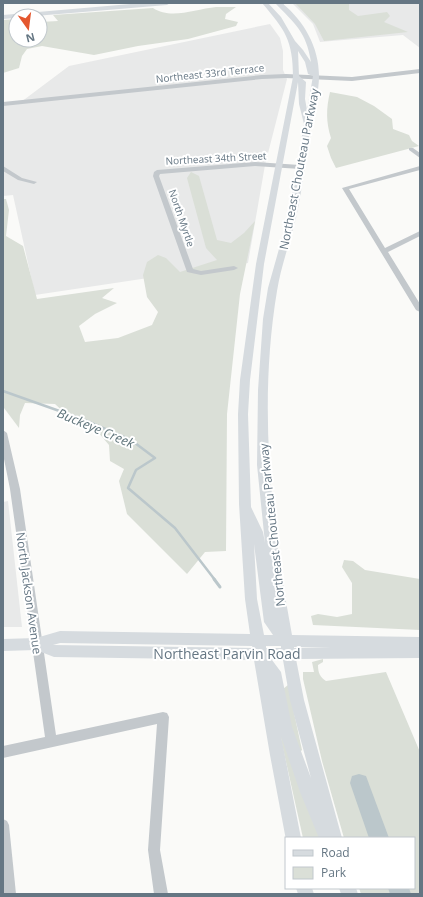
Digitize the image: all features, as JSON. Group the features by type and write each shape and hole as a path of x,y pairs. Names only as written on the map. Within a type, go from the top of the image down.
{"highway":[{"path":"28,8 73,3"},
{"path":"48,12 110,3"},
{"path":"48,13 167,3"},
{"path":"28,8 43,6"}],"main road":[{"name":"Northeast Chouteau Parkway","path":"280,4 296,22 310,43 314,57 316,77 292,217 273,288 268,319 263,390 263,465 276,584 292,650 297,700 334,837"},
{"name":"Northeast Chouteau Parkway","path":"268,5 280,20 292,42 295,55 296,77 282,139 260,264 245,380 243,414 245,504 254,646 293,837"},
{"path":"292,42 301,51 308,62 310,74 316,77"},
{"path":"296,77 303,82 301,94 302,110 308,125"},
{"path":"245,504 257,532 261,550 271,622 292,650"},
{"name":"Northeast Parvin Road","path":"3,645 36,644 60,638 254,646 292,650 420,652"},
{"name":"Northeast Parvin Road","path":"292,650 420,643"},
{"name":"Northeast Parvin Road","path":"36,644 54,651 254,646"},
{"path":"254,646 274,672 285,727 326,837"}],"street":[{"name":"Northeast 33rd Terrace","path":"3,104 262,76 352,79 420,71"},
{"path":"411,149 420,156"},
{"name":"Northeast 34th Street","path":"157,172 251,164 300,167"},
{"path":"3,168 20,179 34,182"},
{"path":"420,168 345,188 420,310"},
{"name":"North Myrtle","path":"157,172 156,176 190,270 201,273 234,268"},
{"path":"384,251 420,233"},
{"name":"North Jackson Avenue","path":"3,433 7,445 15,489 50,741"},
{"path":"3,752 163,717 154,850 161,894"},
{"path":"3,825 10,894"}],"shaded area":[{"path":"292,3 420,3 420,48 403,35 320,42 313,24"},
{"path":"270,24 280,38 283,51 283,70 287,79 265,165 248,263 35,295 13,195 3,196 3,104 21,102 69,66"},
{"path":"8,501 22,627 3,627 3,502"}],"green space":[{"path":"295,3 349,3 349,10 358,16 387,12 390,16 384,22 408,32 324,41 315,24"},
{"path":"216,7 236,7 226,14 225,19 238,22 236,26 188,39 138,46 94,55 48,47 48,22 58,21 53,15 153,8 167,13 183,13"},
{"path":"3,20 8,20 8,48 32,48 27,49 22,56 19,68 3,73"},
{"path":"330,92 357,97 374,106 392,119 393,129 409,135 412,141 419,146 336,168 327,146 331,138 327,115"},
{"path":"191,172 199,176 217,240 231,243 244,233 255,221 240,294 227,414 226,551 205,552 187,574 127,514 119,481 124,469 110,461 109,445 97,431 79,426 55,404 25,403 20,415 19,428 4,408 3,199 6,199 9,210 6,236 23,246 37,299 114,288 102,298 117,303 95,314 79,326 85,342 118,338 152,325 158,312 147,297 143,275 147,262 158,255 166,258 180,272 217,260 206,248 187,178"},
{"path":"344,560 353,561 365,570 420,579 420,630 313,625 311,616 318,614 337,617 352,614 352,583 342,567"},
{"path":"323,659 323,662 318,665 318,670 326,681 386,672 420,752 420,894 361,894 359,889 415,889 415,837 344,837 322,761 303,679 303,672 314,672 312,662"},
{"path":"271,679 321,837 303,837 282,744"},
{"path":"288,685 302,750 300,752 290,724 283,689"}],"waterway":[{"name":"Buckeye Creek","path":"3,391 82,419 131,440 155,458 136,470 128,488 175,528 215,580"},
{"name":"Buckeye Creek","path":"214,579 220,587"},
{"name":"Buckeye Creek","path":"359,783 379,837"},
{"name":"Buckeye Creek","path":"398,889 401,894"}]}
